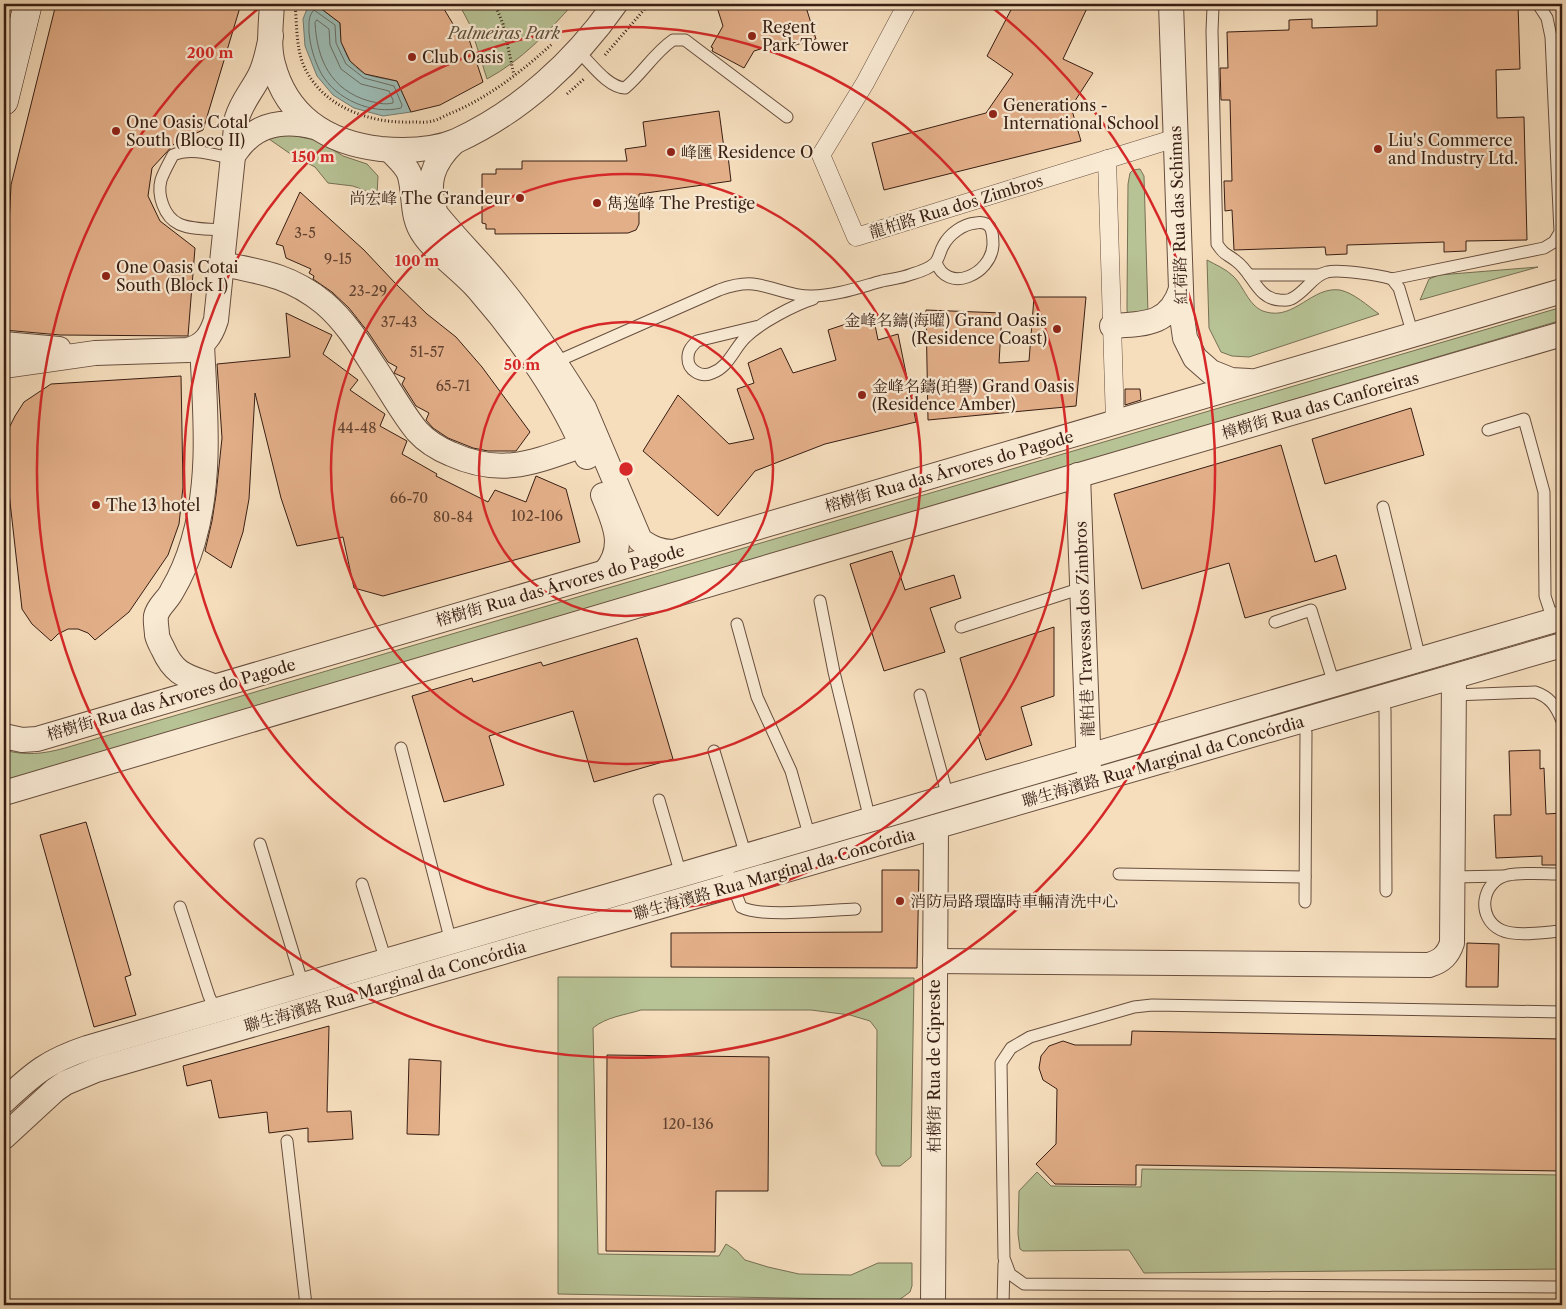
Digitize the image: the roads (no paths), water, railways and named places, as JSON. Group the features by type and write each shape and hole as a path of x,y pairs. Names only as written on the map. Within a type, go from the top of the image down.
{"main road":[{"path":"4,101 28,4"}],"street":[{"path":"272,4 271,36 273,63 285,95 297,111 315,127 334,138 354,145 390,150 417,149 454,142 476,131 514,106 548,80 578,51 615,4"},
{"name":"龍柏路 Rua dos Zimbros","path":"907,4 865,83 822,156 856,237 1176,138"},
{"name":"紅荷路 Rua das Schimas","path":"1171,4 1182,317 1185,338 1195,358 1211,372 1231,380 1253,381"},
{"path":"4,366 95,353 182,350 195,348 202,344 210,335 216,320 239,112 244,100 260,76 266,61 271,36"},
{"path":"234,157 247,138 264,128 284,123 300,123 315,127"},
{"path":"454,142 442,153 437,162 432,178 432,203 436,214 499,285 547,366 613,519 617,536 617,547 615,556 605,572"},
{"path":"390,150 408,172 413,208 422,234 478,289 516,336 547,366 584,408 640,540 657,550 674,552"},
{"path":"1107,159 1116,422 1562,291"},
{"path":"222,264 273,274 300,286 324,303 345,324 418,431 438,448 460,459 487,466 508,466 533,462 582,445"},
{"path":"1112,326 1144,324 1158,320 1169,312 1177,300 1181,287"},
{"name":"樟樹街 Rua das Canforeiras","path":"1078,475 1562,334"},
{"path":"4,344 95,353"},
{"path":"202,344 206,436 206,461 202,498 193,541 182,571 171,593 158,610 156,618 158,638 168,660 179,673 213,686"},
{"name":"榕樹街 Rua das Árvores do Pagode","path":"4,736 22,740 37,739 1116,422"},
{"path":"4,793 1078,475"},
{"name":"龍柏巷 Travessa dos Zimbros","path":"1078,475 1089,782"},
{"name":"聯生海濱路 Rua Marginal da Concórdia","path":"4,1101 30,1077 56,1060 88,1048 1558,619"},
{"name":"聯生海濱路 Rua Marginal da Concórdia","path":"4,1137 60,1087 96,1070 1303,720 1381,698 1454,686 1558,648"},
{"path":"935,961 1429,965 1444,957 1452,943 1454,686"},
{"name":"柏樹街 Rua de Cipreste","path":"933,1305 936,826"}],"lane":[{"path":"1216,4 1213,7 1212,31 1217,244 1224,254 1236,261 1249,275 1258,289 1270,300 1289,300 1305,290 1318,275"},
{"path":"1249,275 1318,275 1329,271 1392,278 1544,248 1554,242 1560,232 1551,37 1547,18 1538,4"},
{"path":"578,51 608,82 620,88 625,88 638,78 665,45 673,40 685,40 787,117"},
{"path":"226,230 178,224 165,212 161,198 161,181 173,155 183,151 234,157"},
{"path":"759,326 697,341 690,348 688,365 699,374 711,374 723,367 745,337 759,326 800,303 908,276 924,270 936,262 944,244 963,226 978,222 989,226 993,242 989,260 980,271 964,278 908,276"},
{"path":"936,262 938,269 952,278"},
{"path":"1392,278 1398,288 1413,335"},
{"path":"547,366 732,286 752,284 811,296 827,295"},
{"path":"776,289 783,294 785,300 779,316"},
{"path":"1488,430 1524,419 1544,492 1545,596 1558,619"},
{"path":"1383,507 1420,660"},
{"path":"960,627 1082,588"},
{"path":"820,601 834,672 870,820"},
{"path":"1275,622 1311,610 1334,684"},
{"path":"737,624 757,697 791,771 810,838"},
{"path":"1454,686 1535,692 1544,695 1552,702 1562,721"},
{"path":"920,695 948,797"},
{"path":"1381,698 1385,710 1386,892"},
{"path":"1303,720 1306,733 1305,902"},
{"path":"401,748 451,942"},
{"path":"714,751 735,860 732,886 741,907 748,911 764,913 854,909"},
{"path":"659,800 681,875"},
{"path":"260,844 303,985"},
{"path":"1119,874 1305,877"},
{"path":"1452,877 1562,874"},
{"path":"1508,876 1492,884 1484,901 1488,918 1494,926 1510,933 1562,931"},
{"path":"362,884 386,961"},
{"path":"180,907 209,996 216,1011"},
{"path":"1003,1305 1001,1063 1011,1048 1030,1037 1134,1007 1152,1005 1562,1012"},
{"path":"287,1141 308,1304"},
{"path":"1004,1258 1010,1274 1024,1284 1562,1287"}],"water":[{"path":"309,4 315,4 340,23 343,46 353,65 366,74 397,81 411,112 383,116 354,108 333,95 317,76 305,46 303,19"}],"place":[{"name":"Regent Park Tower","path":"752,36"},
{"name":"Club Oasis","path":"412,57"},
{"name":"Generations - International School","path":"993,114"},
{"name":"One Oasis Cotal South (Bloco II)","path":"116,131"},
{"name":"Liu's Commerce and Industry Ltd.","path":"1378,149"},
{"name":"峰匯 Residence O","path":"671,152"},
{"name":"尚宏峰 The Grandeur","path":"520,198"},
{"name":"雋逸峰 The Prestige","path":"597,203"},
{"name":"One Oasis Cotai South (Block I)","path":"106,276"},
{"name":"金峰名鑄(海曜) Grand Oasis (Residence Coast)","path":"1057,329"},
{"name":"金峰名鑄(珀譽) Grand Oasis (Residence Amber)","path":"862,395"},
{"name":"The 13 hotel","path":"96,505"},
{"name":"消防局路環臨時車輛清洗中心","path":"900,901"}],"park label":[{"name":"Palmeiras Park","path":"504,33"}]}
